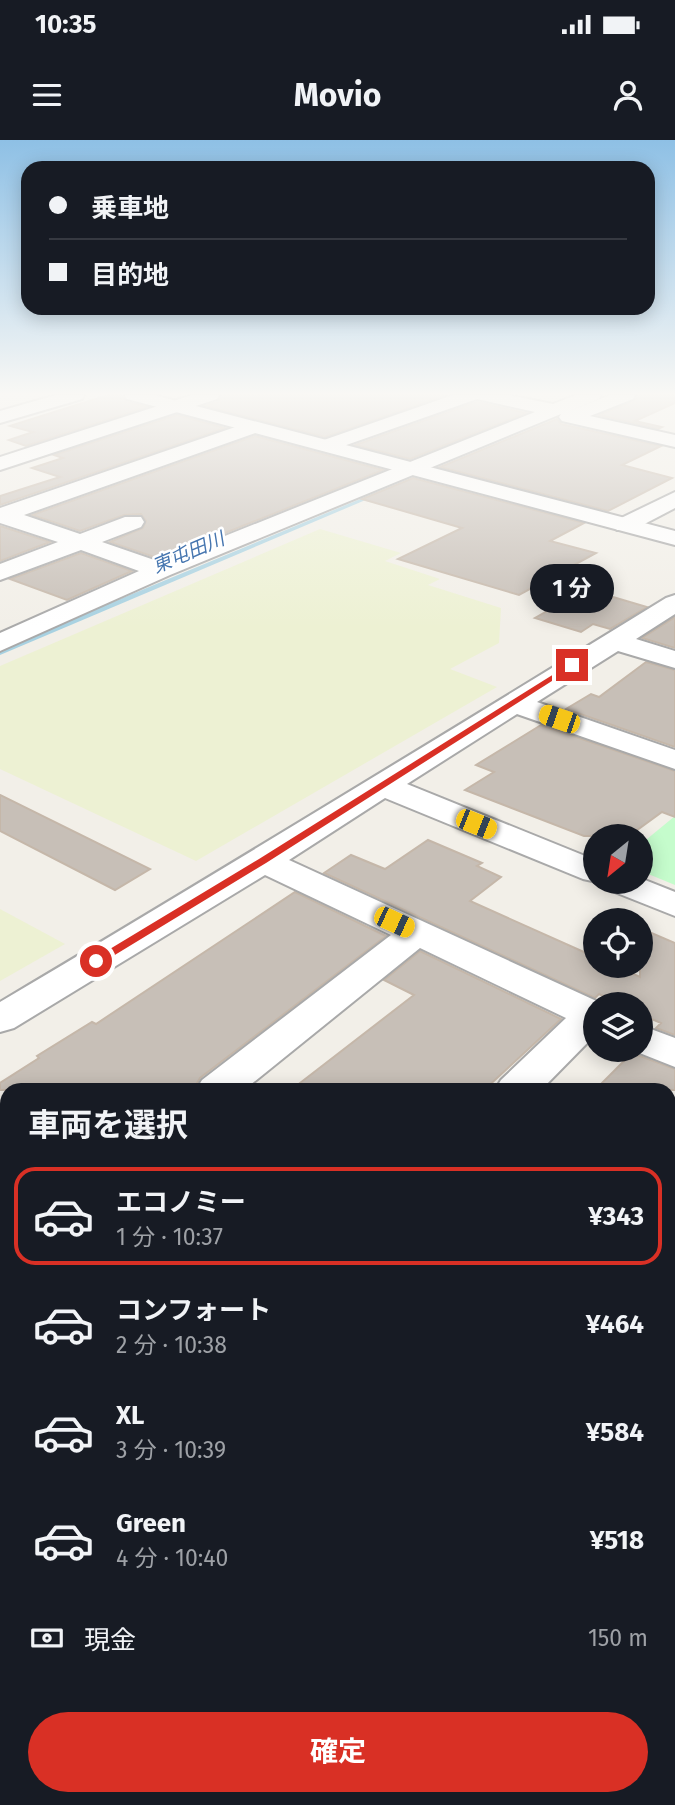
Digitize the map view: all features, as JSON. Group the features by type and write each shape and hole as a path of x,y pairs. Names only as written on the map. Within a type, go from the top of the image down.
{"street":[{"path":"0,508 35,504 124,473"},
{"path":"5,636 399,473"},
{"path":"429,473 675,538"},
{"path":"625,525 675,499"},
{"path":"0,508 161,570"},
{"path":"0,573 133,522"},
{"path":"0,1019 263,861 675,603"},
{"path":"612,640 675,660"},
{"path":"513,703 675,760"},
{"path":"381,785 583,867"},
{"path":"263,861 583,1011"},
{"path":"648,894 675,905"},
{"path":"226,1083 416,933"},
{"path":"523,1083 583,1026"},
{"path":"653,1044 675,1054"}],"green space":[{"path":"320,529 401,553 385,561 440,579 428,585 501,608 499,643 450,669 497,687 196,861 0,769 0,666"},
{"path":"675,816 675,885 653,876 653,834"},
{"path":"0,909 65,944 0,981"}],"building":[{"path":"47,473 94,473 0,505 0,496 60,477"},
{"path":"151,473 376,473 160,559 110,542 143,528 146,521 141,514 124,515 80,531 32,515"},
{"path":"462,473 652,473 672,478 608,511"},
{"path":"413,478 584,523 550,541 596,553 519,595 398,559 462,528 362,499"},
{"path":"0,526 50,542 0,561"},
{"path":"81,553 132,571 67,600 10,579"},
{"path":"586,589 647,607 610,629 593,624 581,632 535,618"},
{"path":"675,617 675,648 642,638"},
{"path":"646,662 675,670 675,747 566,709 591,694 599,697"},
{"path":"541,725 675,771 675,817 662,812 646,824 583,824 583,836 465,790 494,772 476,765"},
{"path":"0,795 150,869 115,890 0,831"},
{"path":"428,840 482,863 477,866 501,877 470,901 583,952 583,978 653,978 653,934 675,943 675,1035 656,1028 661,1023 653,1020 653,992 583,992 324,873 351,855 385,869"},
{"path":"295,892 386,936 200,1078 197,1083 0,1083 92,1022 96,1024"},
{"path":"420,951 561,1019 492,1083 300,1083 414,995 384,980"},
{"path":"653,1061 675,1069 675,1083 602,1083 623,1062"}],"waterway":[{"name":"東屯田川","path":"0,652 379,493"}],"route":[{"path":"96,961 263,861 572,665"}]}
